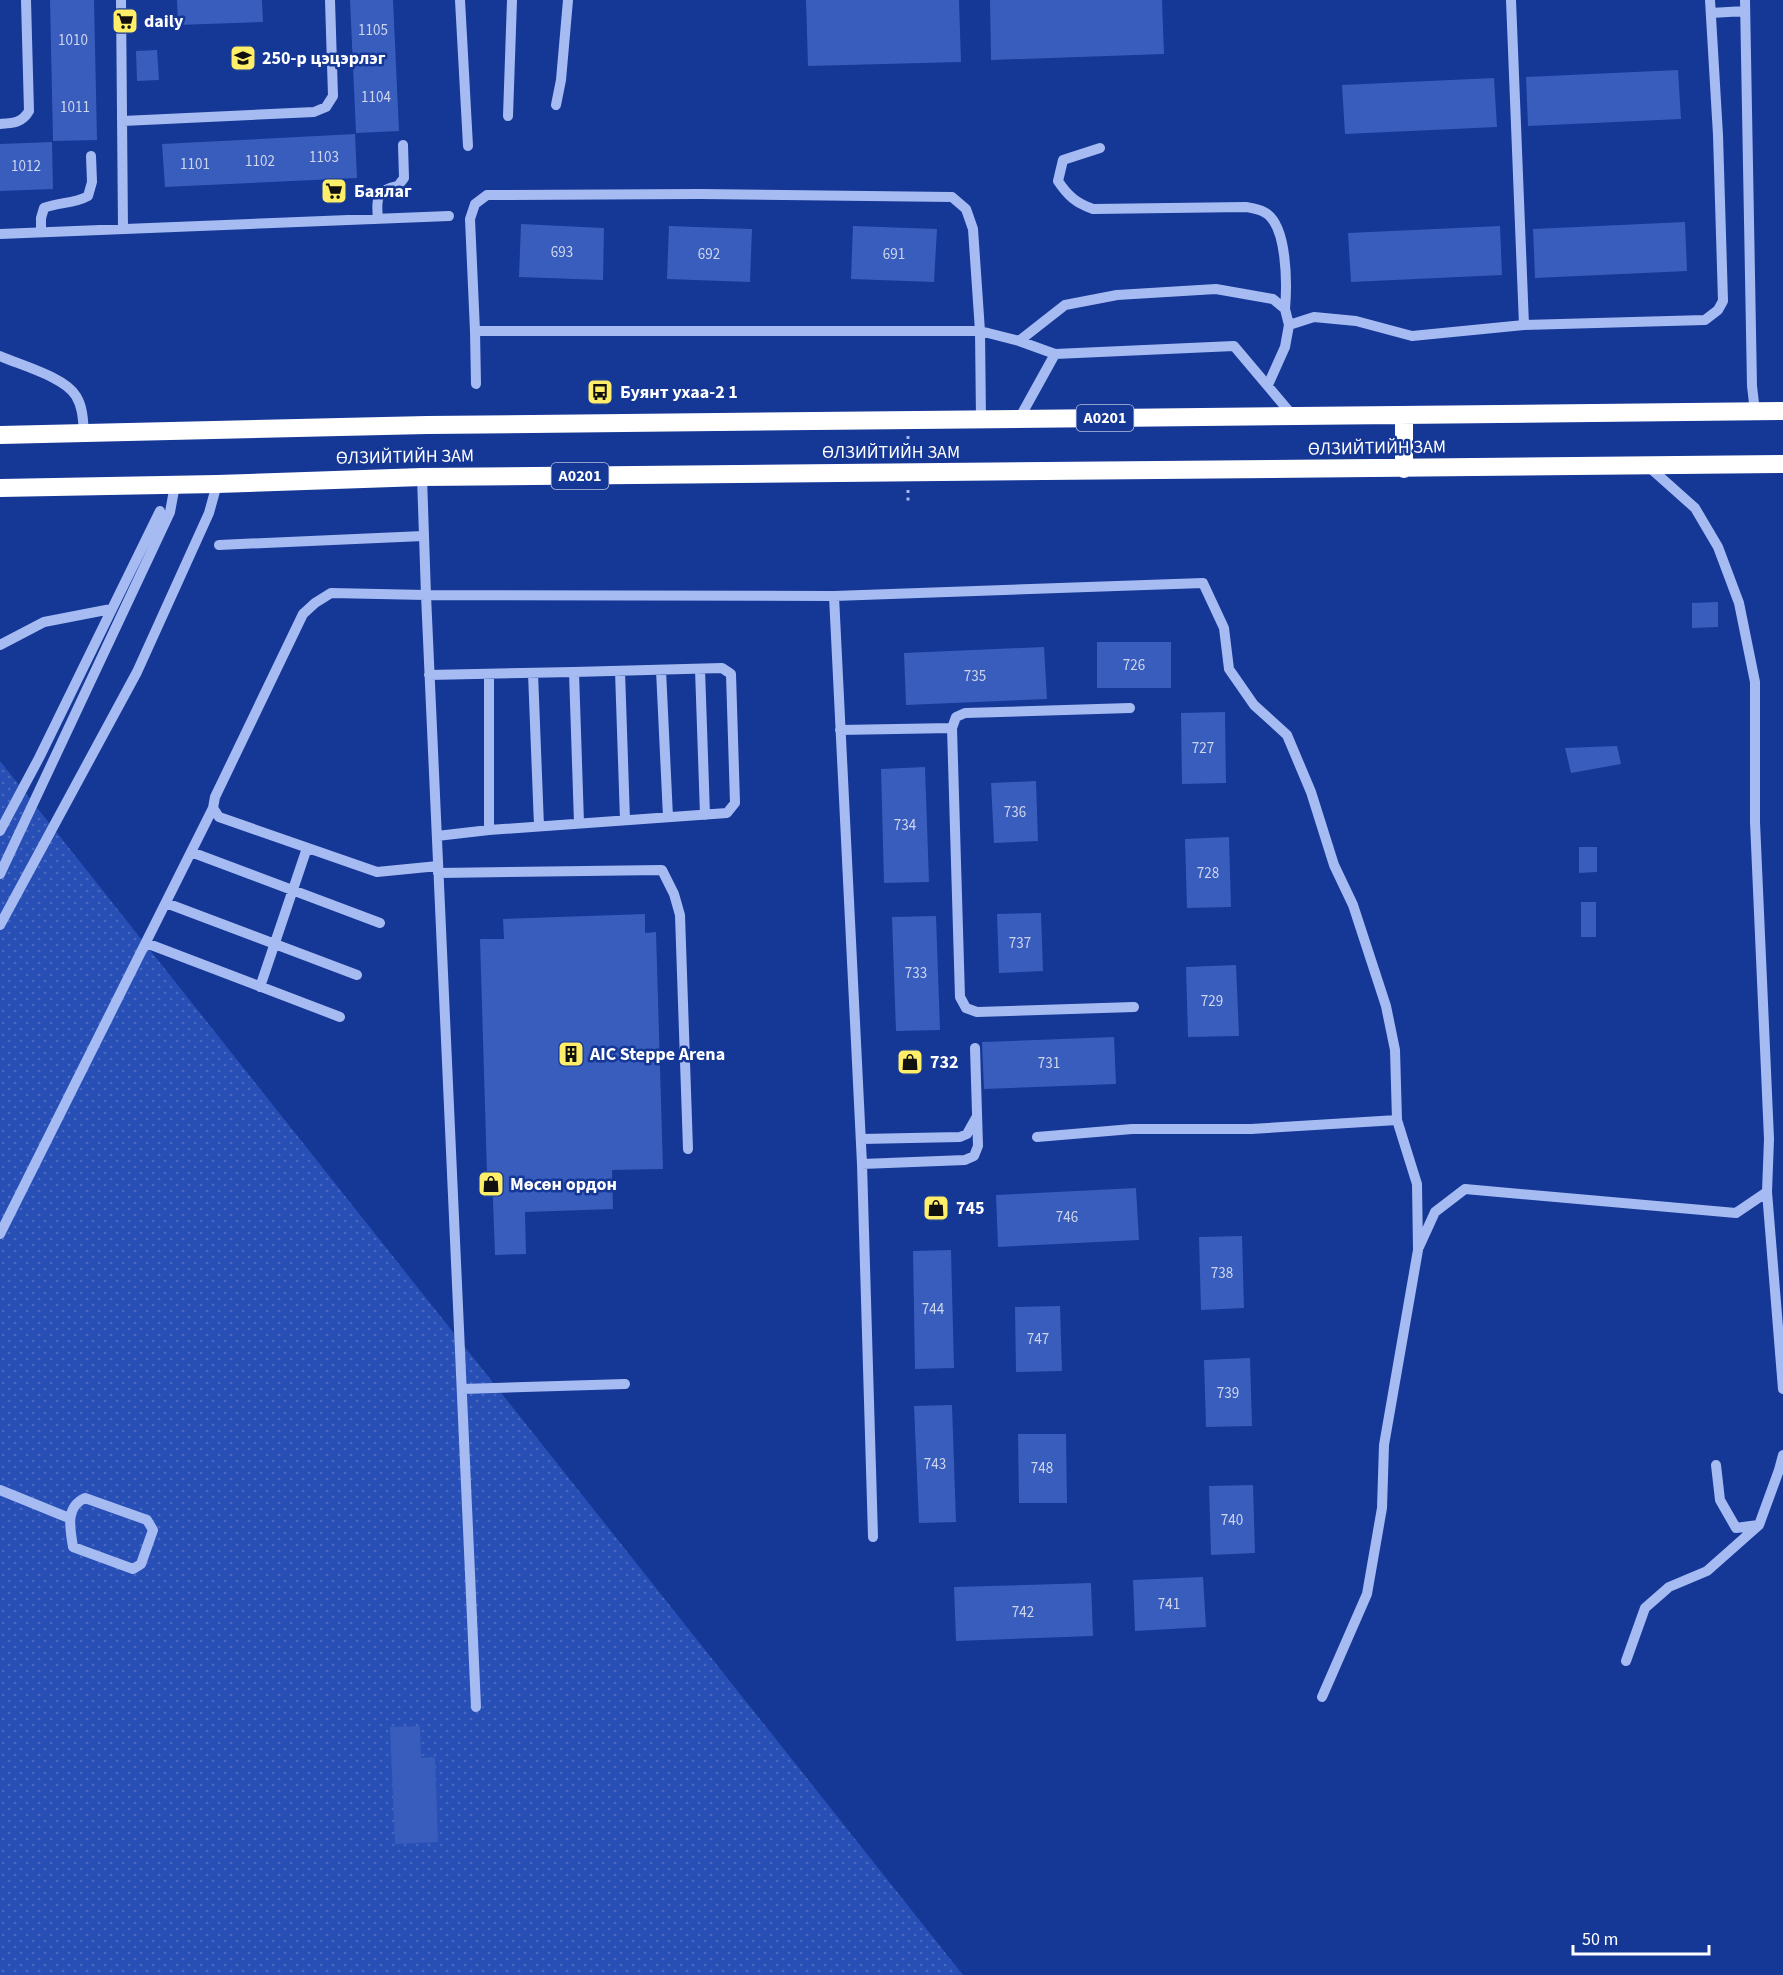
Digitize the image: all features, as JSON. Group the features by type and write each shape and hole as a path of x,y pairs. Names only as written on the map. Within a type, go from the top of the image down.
{"highway":[{"name":"ӨЛЗИЙТИЙН ЗАМ","path":"0,435 427,424 1783,411"},
{"path":"1404,416 1404,469"},
{"name":"ӨЛЗИЙТИЙН ЗАМ","path":"0,488 422,477 1783,464"}],"street":[{"path":"0,124 17,123 25,118 29,111 26,0"},
{"path":"121,0 123,230"},
{"path":"123,121 314,112 326,107 333,96 330,0"},
{"path":"460,0 468,146"},
{"path":"508,116 512,0"},
{"path":"555,105 561,80 568,0"},
{"path":"1511,0 1524,325"},
{"path":"1289,326 1314,317 1356,321 1412,336 1524,325 1705,320 1718,309 1723,301 1718,135 1710,0"},
{"path":"1711,13 1745,5 1752,386 1755,412"},
{"path":"378,219 376,204 379,194 388,188 398,186 404,178 403,145"},
{"path":"1100,148 1063,160 1058,181 1067,195 1079,204 1093,209 1245,207 1265,212 1279,229 1287,286 1285,309 1289,326 1285,347 1268,385"},
{"path":"41,232 44,208 55,203 77,202 88,196 92,182 92,156"},
{"path":"476,384 470,219 475,204 488,195 700,194 952,197 966,209 973,229 980,331 981,420"},
{"path":"0,234 449,216"},
{"path":"1018,341 1065,305 1117,295 1216,290 1273,299 1285,309"},
{"path":"475,331 980,331 1055,354 1234,346 1293,416"},
{"path":"1019,419 1055,354"},
{"path":"0,356 63,383 76,394 81,408 84,433"},
{"path":"1649,466 1695,508 1718,547 1739,603 1755,682 1755,822 1769,1139 1767,1192 1783,1389"},
{"path":"422,477 476,1707"},
{"path":"0,925 137,672 205,523 218,484"},
{"path":"0,874 170,512 175,485"},
{"path":"0,831 39,758 160,511"},
{"path":"219,545 423,536"},
{"path":"0,1234 213,808 215,797 303,614 315,603 332,593 834,596 1203,583 1224,628 1229,669 1254,705 1287,735 1311,792 1334,865 1353,905 1386,1006 1395,1050 1397,1120 1417,1184 1418,1250 1384,1445 1382,1508 1367,1594 1322,1697"},
{"path":"834,596 861,1139 873,1536"},
{"path":"0,645 44,622 111,609"},
{"path":"429,675 722,668 731,674 735,802 727,813 539,826 437,836"},
{"path":"700,669 705,815"},
{"path":"661,670 668,817"},
{"path":"620,671 625,820"},
{"path":"574,672 579,823"},
{"path":"533,673 539,826"},
{"path":"489,674 489,830"},
{"path":"1130,708 964,713 956,717 952,728 960,997 966,1008 977,1012 1134,1007"},
{"path":"840,730 952,728"},
{"path":"213,808 219,817 377,872 438,869 662,870 674,894 680,915 687,1149"},
{"path":"260,987 307,848"},
{"path":"191,852 380,923"},
{"path":"166,903 357,975"},
{"path":"146,943 340,1017"},
{"path":"862,1164 965,1160 974,1156 978,1146 975,1048"},
{"path":"861,1139 960,1137 967,1134 976,1117"},
{"path":"1037,1137 1132,1129 1251,1129 1397,1120"},
{"path":"1418,1250 1436,1212 1465,1189 1736,1213 1767,1192"},
{"path":"462,1389 625,1384"},
{"path":"1626,1661 1645,1608 1669,1587 1707,1571 1759,1525 1783,1455"},
{"path":"1716,1465 1720,1500 1736,1528 1759,1525"},
{"path":"0,1490 69,1518"},
{"path":"85,1498 147,1520 153,1530 141,1564 133,1569 73,1547 69,1518 78,1501 85,1498"}],"path":[{"path":"908,421 908,501"}],"shaded area":[{"path":"0,761 963,1975 0,1975"}],"building":[{"path":"50,0 94,0 97,140 53,141"},
{"path":"177,0 262,0 263,22 178,25"},
{"path":"350,0 393,0 399,131 356,133"},
{"path":"806,0 959,0 961,62 808,66"},
{"path":"990,0 1162,0 1164,54 991,60"},
{"path":"157,50 159,80 137,81 136,51"},
{"path":"1678,70 1681,119 1528,126 1526,77"},
{"path":"1494,78 1497,127 1345,134 1342,85"},
{"path":"355,134 357,178 165,187 162,144"},
{"path":"52,142 53,189 0,191 0,144"},
{"path":"1685,222 1687,271 1535,278 1533,229"},
{"path":"521,224 604,228 603,280 519,277"},
{"path":"669,226 752,229 750,282 667,279"},
{"path":"853,226 937,229 934,282 851,279"},
{"path":"1500,226 1502,275 1351,282 1348,233"},
{"path":"1718,602 1718,627 1692,628 1692,603"},
{"path":"1097,642 1171,642 1171,688 1097,688"},
{"path":"1044,647 1047,699 906,705 904,653"},
{"path":"1225,712 1226,783 1182,784 1181,713"},
{"path":"1617,746 1621,764 1571,773 1565,748"},
{"path":"925,767 929,882 884,883 881,769"},
{"path":"1036,781 1038,841 994,843 991,783"},
{"path":"1229,837 1231,907 1187,908 1185,839"},
{"path":"1579,847 1597,847 1597,872 1579,873"},
{"path":"1581,902 1596,902 1596,937 1581,937"},
{"path":"1041,913 1043,971 999,973 997,914"},
{"name":"AIC Steppe Arena","path":"645,914 645,933 656,932 663,1169 612,1170 613,1209 525,1212 526,1254 495,1255 492,1174 487,1174 480,939 504,939 503,919"},
{"path":"936,916 940,1030 896,1031 892,917"},
{"path":"1236,965 1239,1036 1188,1037 1186,967"},
{"path":"1114,1037 1116,1084 984,1089 982,1042"},
{"path":"1136,1188 1139,1240 998,1247 996,1195"},
{"path":"1242,1236 1244,1308 1201,1310 1199,1237"},
{"path":"951,1250 954,1368 915,1369 913,1251"},
{"path":"1060,1306 1062,1371 1016,1372 1015,1307"},
{"path":"1250,1358 1252,1426 1206,1427 1204,1360"},
{"path":"952,1405 956,1522 919,1523 914,1406"},
{"path":"1018,1434 1066,1434 1067,1503 1019,1503"},
{"path":"1253,1485 1255,1553 1211,1555 1209,1486"},
{"path":"1203,1577 1206,1627 1135,1631 1133,1580"},
{"path":"1091,1583 1093,1636 956,1641 954,1587"},
{"path":"420,1726 421,1758 435,1757 438,1842 395,1844 390,1727"}],"place":[{"name":"daily","path":"125,21"},
{"name":"250-р цэцэрлэг","path":"243,58"},
{"name":"Баялаг","path":"334,191"},
{"name":"Буянт ухаа-2 1","path":"600,392"},
{"name":"AIC Steppe Arena","path":"571,1054"},
{"name":"732","path":"910,1062"},
{"name":"Мөсөн ордон","path":"491,1184"},
{"name":"745","path":"936,1208"}]}
